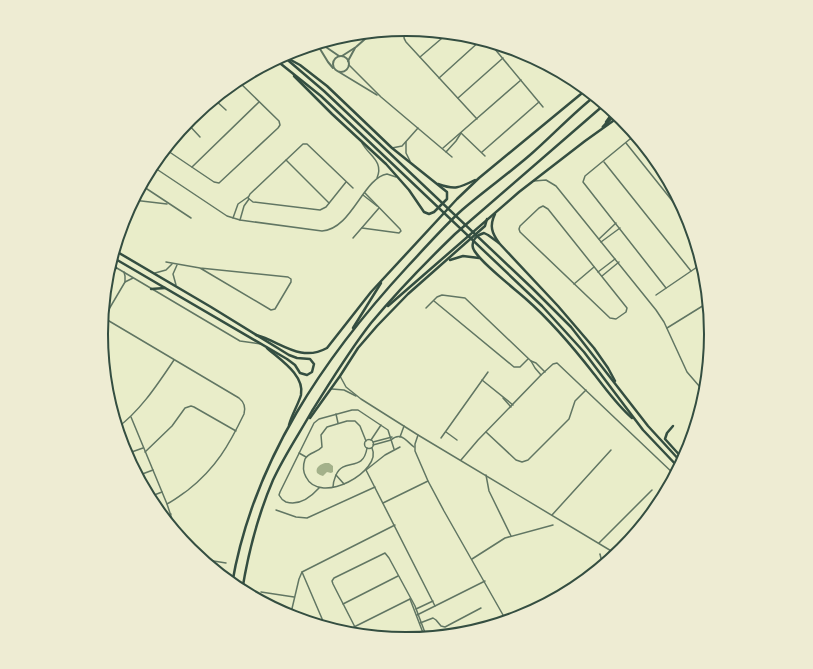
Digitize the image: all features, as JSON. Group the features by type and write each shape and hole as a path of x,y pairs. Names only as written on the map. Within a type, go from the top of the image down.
{"highway":[{"path":"603,127 611,117"}],"main road":[{"path":"289,60 324,91 392,155 571,327 648,426 678,458"},
{"path":"282,64 332,114 383,161 399,179 422,210 429,214 434,212 448,198 447,192 392,148 327,86 297,63 290,60"},
{"path":"282,64 321,96 529,293 584,352 636,421 675,464"},
{"path":"256,335 264,337 280,346 292,350 312,352 322,350 330,344 386,276 438,218 479,178 581,93"},
{"path":"348,335 386,290 454,218 530,156 591,100"},
{"path":"243,584 248,560 267,497 281,465 350,351 379,314 433,255 455,234 601,108"},
{"path":"379,314 531,182 614,119"},
{"path":"438,184 450,188 457,188 479,178"},
{"path":"496,212 491,222 491,228 499,243"},
{"path":"306,422 331,389 358,348 377,326 408,294 445,263 485,226 487,219"},
{"path":"616,384 608,368 558,306 499,243 484,233 478,235 473,246 479,258 535,307 562,335 626,413 636,421"},
{"path":"119,253 289,355 297,358 310,359 314,364 314,369 310,374 300,374 290,361 266,348"},
{"path":"445,263 463,256 479,258"},
{"path":"117,261 261,344 295,375 301,387 301,394 289,427"},
{"path":"233,577 239,549 251,509 268,466 319,377 386,276"},
{"path":"151,289 164,288"},
{"path":"673,426 666,435 665,439 679,455"}],"street":[{"path":"404,36 404,40 477,119"},
{"path":"420,57 441,39"},
{"path":"335,69 333,62 336,58 356,47 364,40"},
{"path":"439,78 477,45"},
{"path":"326,47 345,58 349,65 381,97 452,157"},
{"path":"348,61 356,47"},
{"path":"320,49 328,62 335,69 381,97"},
{"path":"496,50 544,107"},
{"path":"458,98 503,58"},
{"path":"339,72 346,71 349,65"},
{"path":"446,152 461,134 521,80"},
{"path":"171,152 214,182 221,182 280,125 279,120 242,85"},
{"path":"192,167 259,102"},
{"path":"482,152 539,102"},
{"path":"219,103 226,110"},
{"path":"191,127 200,137"},
{"path":"392,148 399,147 406,142 418,128"},
{"path":"461,134 485,156"},
{"path":"442,149 452,139 461,134"},
{"path":"631,138 585,176 583,182 666,288"},
{"path":"158,170 227,216 240,220 326,231 341,223 377,178 380,170 378,164 360,140"},
{"path":"406,142 406,153 412,163"},
{"path":"626,143 674,202"},
{"path":"233,218 238,204 302,144 305,144 353,188"},
{"path":"286,160 330,203"},
{"path":"604,162 691,271"},
{"path":"377,178 387,174 399,179"},
{"path":"531,182 546,180 554,184 619,262 656,310 667,328 687,372 700,387"},
{"path":"248,196 253,202 318,210 325,208 330,203 346,182"},
{"path":"146,189 191,218"},
{"path":"362,228 401,232 400,228 364,194"},
{"path":"240,220 244,206 249,199"},
{"path":"140,201 169,204"},
{"path":"543,206 547,208 598,272 627,309 626,312 614,319 610,318 520,231 520,226 539,208 543,206"},
{"path":"353,238 379,208"},
{"path":"600,241 616,223"},
{"path":"600,241 620,228"},
{"path":"598,272 615,258"},
{"path":"166,262 200,268 288,277 291,279 291,282 274,309 271,310 200,268"},
{"path":"602,276 619,262"},
{"path":"153,274 166,270 172,263"},
{"path":"177,265 173,272 177,287"},
{"path":"574,284 594,267"},
{"path":"656,295 697,267"},
{"path":"116,268 240,341 261,344"},
{"path":"124,272 125,282"},
{"path":"110,308 125,282 133,278"},
{"path":"426,308 439,296 444,295 467,299 528,359 536,363 545,372"},
{"path":"434,301 514,367 520,367 528,359"},
{"path":"667,328 703,306"},
{"path":"109,321 243,401 245,410 236,431 221,456 190,488 177,499 167,504"},
{"path":"122,424 131,418 158,385 174,360"},
{"path":"531,361 542,375"},
{"path":"461,460 552,364 559,364 672,472"},
{"path":"441,438 488,372"},
{"path":"340,376 346,387 361,399"},
{"path":"482,380 512,406"},
{"path":"331,389 344,390 361,399 418,435 612,551"},
{"path":"486,432 516,460 522,462 528,460 569,419 572,405 586,390"},
{"path":"145,452 172,426 188,406 194,407 236,431"},
{"path":"319,488 313,494 298,503 288,502 282,500 280,497 280,492 315,421 336,414 356,410 388,430 394,449"},
{"path":"336,414 338,423"},
{"path":"131,418 173,519"},
{"path":"333,487 333,482 338,471 341,468 361,462 365,457 367,448 364,445 366,441 360,426 357,423 350,420 327,427 321,435 322,447 306,458 304,466 305,476 308,482 319,488 333,487 344,484 357,477 394,449 400,447"},
{"path":"366,470 373,456 372,441 380,425"},
{"path":"400,437 404,426"},
{"path":"446,432 456,440"},
{"path":"418,435 414,447 428,481 504,616"},
{"path":"373,445 400,437 405,438 414,447"},
{"path":"366,441 392,439"},
{"path":"132,452 143,448"},
{"path":"367,448 372,448"},
{"path":"552,515 611,450"},
{"path":"299,453 306,458"},
{"path":"143,474 153,470"},
{"path":"366,470 435,606"},
{"path":"486,475 489,491 511,537"},
{"path":"336,476 344,484"},
{"path":"383,503 428,481"},
{"path":"276,510 296,517 307,518 375,487"},
{"path":"599,543 652,490"},
{"path":"155,495 162,492"},
{"path":"291,610 302,572 395,525"},
{"path":"472,559 500,541 553,525"},
{"path":"410,599 354,627 332,584 333,579 385,553 388,556 418,614 424,632"},
{"path":"600,554 601,560"},
{"path":"212,561 226,563"},
{"path":"302,572 323,621"},
{"path":"343,604 398,576"},
{"path":"418,614 485,581"},
{"path":"261,592 294,597"},
{"path":"415,610 433,601"},
{"path":"420,622 433,618 439,625 445,627 481,608"}],"shaded area":[{"path":"329,463 333,466 333,472 327,472 323,476 317,473 317,469 320,465"}]}
